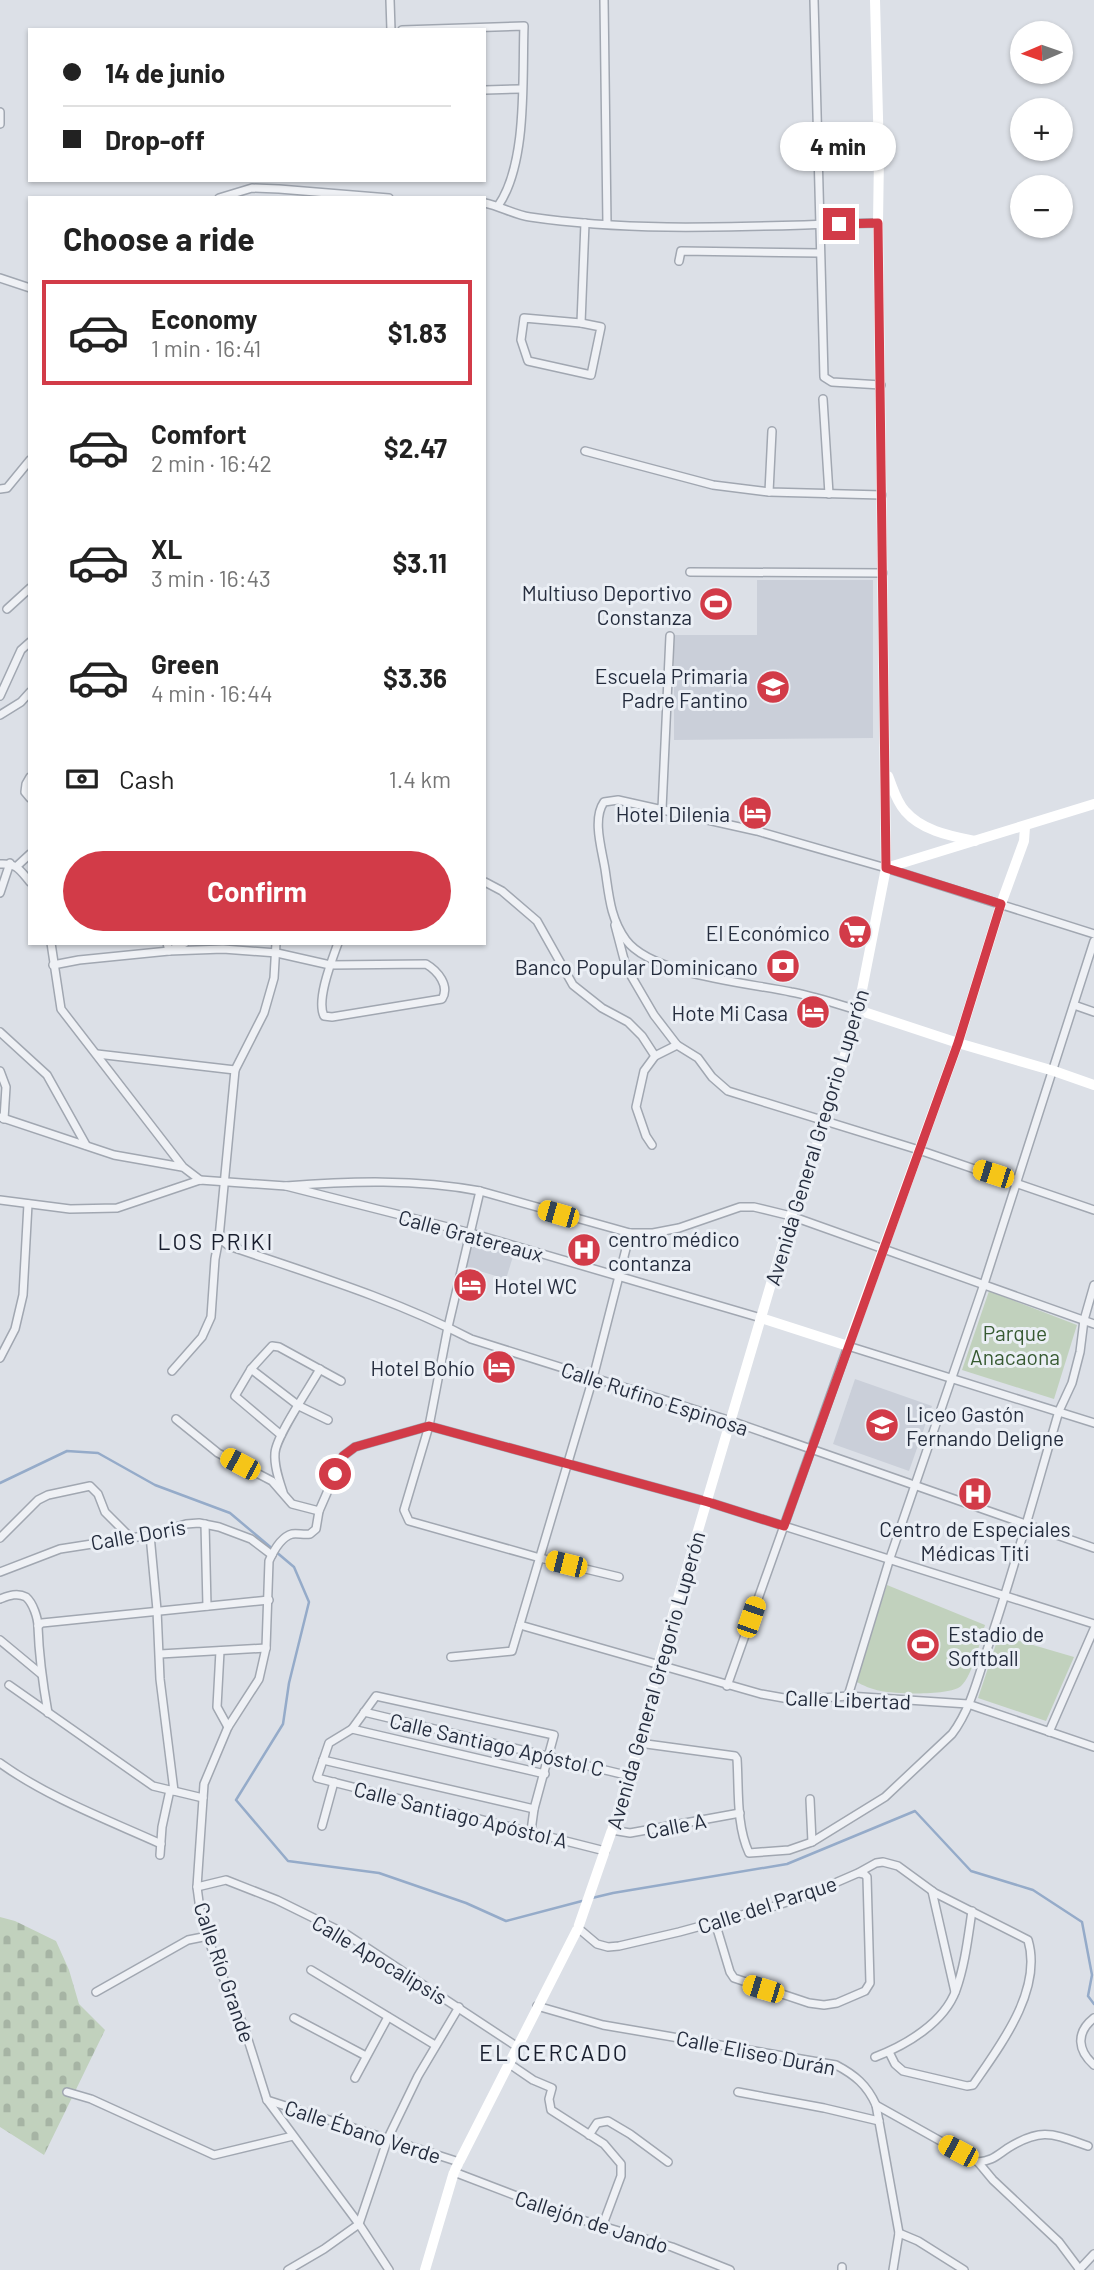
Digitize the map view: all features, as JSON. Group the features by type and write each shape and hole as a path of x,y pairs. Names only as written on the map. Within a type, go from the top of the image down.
{"main road":[{"name":"Avenida General Gregorio Luperón","path":"425,2270 456,2167 578,1928 605,1851 630,1776 658,1666 761,1318 792,1216 826,1120 858,1010 886,868 875,0"},
{"path":"885,767 905,812 938,832 977,842"},
{"path":"886,868 1094,804"},
{"path":"848,1346 958,1043 1001,904 1024,842 1025,827"},
{"path":"858,1010 1094,1086"},
{"name":"Calle Gratereaux","path":"761,1318 848,1346"}],"street":[{"path":"390,0 391,28"},
{"path":"604,0 607,225"},
{"path":"814,0 824,377 832,382 881,385"},
{"path":"463,28 524,26 521,126 516,161 507,192 498,206"},
{"path":"486,90 521,89"},
{"path":"0,113 0,124"},
{"path":"226,196 252,188 367,196"},
{"path":"486,202 527,217 607,225 690,228 878,223"},
{"path":"581,323 585,223"},
{"path":"679,261 681,251 819,253"},
{"path":"0,278 28,287"},
{"path":"524,318 581,323 601,327 591,374 528,360 521,340 524,318"},
{"path":"823,399 829,494"},
{"path":"769,492 772,430"},
{"path":"585,451 713,485 769,492 882,495"},
{"path":"0,489 7,488 28,462"},
{"path":"690,572 883,573"},
{"path":"7,609 28,591"},
{"path":"662,809 670,636"},
{"path":"0,696 21,650 28,644"},
{"path":"0,715 28,694"},
{"path":"1094,934 886,868 757,831 618,800 604,802 599,810 600,840 611,914 626,967 654,1015 677,1045 698,1058 712,1077 728,1091 919,1150 1094,1210"},
{"path":"0,864 13,864 28,855"},
{"path":"13,864 28,880"},
{"path":"0,893 13,864"},
{"path":"486,883 502,891 537,921 573,985 603,1008 628,1022 642,1036 655,1056"},
{"path":"611,914 627,941 654,962 728,981 794,992 858,1010"},
{"path":"848,1696 890,1558 984,1284 1094,941"},
{"path":"52,945 61,1009 183,1167 200,1180"},
{"path":"172,1371 202,1337 211,1317 235,1070 264,1013 274,978 276,945"},
{"path":"53,965 168,947 277,953 330,965 426,964 431,966 446,986 445,994 442,999 332,1017 324,1016 321,1011 322,998 330,965 337,945"},
{"path":"1074,1005 1094,1012"},
{"path":"0,1032 47,1075 86,1145"},
{"path":"652,1145 636,1107 643,1071 655,1056 677,1045"},
{"path":"97,1054 235,1070"},
{"path":"0,1071 6,1087 2,1118 114,1155 183,1167"},
{"name":"Calle Gratereaux","path":"0,1199 70,1209 117,1208 200,1180 286,1186 471,1233 761,1318"},
{"path":"286,1186 362,1181 443,1185 480,1191 630,1233 653,1233 679,1228 740,1207 754,1207 792,1216 1094,1324"},
{"path":"480,1191 448,1327 429,1426 404,1510 409,1521 619,1577"},
{"path":"0,1359 15,1329 23,1295 28,1204"},
{"path":"451,1657 512,1651 593,1378 630,1233"},
{"name":"Calle Rufino Espinosa","path":"219,1238 229,1246 368,1294 471,1339 731,1422 1094,1548"},
{"path":"639,1743 731,1755 737,1759 740,1813 749,1853 789,1850 812,1842 885,1797 952,1734 968,1704 1005,1596 1059,1411 1072,1383 1094,1285"},
{"path":"281,1435 235,1396 251,1369 272,1346 279,1347 341,1381"},
{"path":"727,1686 848,1346"},
{"name":"Calle Gratereaux","path":"848,1346 1094,1423"},
{"path":"251,1369 299,1406 328,1420"},
{"path":"285,1497 275,1452 281,1435 320,1369"},
{"path":"176,1419 218,1452 272,1481 292,1504 319,1511"},
{"path":"272,1555 288,1535 313,1532 316,1529 319,1511 343,1456 355,1447 429,1426 708,1502 890,1558 1094,1626 1049,1732"},
{"path":"0,1538 38,1500 48,1495 90,1486 98,1494 105,1512 130,1537"},
{"name":"Calle Doris","path":"0,1572 60,1549 150,1535 186,1524 219,1527 251,1539 272,1555"},
{"path":"205,1524 207,1606"},
{"path":"150,1535 160,1679 172,1791 162,1827 160,1855"},
{"name":"Calle Río Grande","path":"272,1555 269,1561 266,1648 259,1679 228,1727 209,1770 203,1798 197,1887 201,1918 244,2027 267,2100 359,2224 389,2270"},
{"path":"0,1599 12,1594 25,1597 32,1606 38,1626 41,1674 48,1713"},
{"path":"38,1626 42,1623 157,1610 268,1600"},
{"name":"Calle Libertad","path":"520,1625 727,1686 795,1700 848,1696 968,1704 1094,1747"},
{"path":"0,1640 41,1674"},
{"path":"160,1654 266,1648"},
{"path":"220,1651 217,1707 228,1727"},
{"path":"9,1685 153,1786 203,1798"},
{"path":"531,1831 534,1809 554,1735 376,1696 352,1729 329,1743 323,1759 534,1809"},
{"name":"Calle Santiago Apóstol C","path":"364,1712 630,1776"},
{"path":"352,1729 545,1774"},
{"name":"Calle Santiago Apóstol A","path":"323,1759 317,1778 605,1851"},
{"path":"0,1763 14,1774 161,1844"},
{"path":"322,1826 334,1782"},
{"path":"810,1799 812,1842"},
{"name":"Calle A","path":"612,1830 630,1833 740,1813"},
{"name":"Calle del Parque","path":"578,1928 597,1944 608,1947 679,1932 805,1896 876,1863 892,1863 932,1891 1025,1937 1029,1943 1030,1959 1023,2001 1012,2026 973,2085 967,2086 904,2071 895,2064 889,2052"},
{"path":"715,1922 734,1978 809,2003 824,2006 838,2003 865,1991 870,1983 867,1877 858,1873"},
{"name":"Calle Apocalipsis","path":"197,1887 226,1880 276,1900 346,1934 516,2046"},
{"path":"932,1891 956,1993"},
{"path":"875,2057 889,2052 925,2030 943,2012 956,1993 972,1910"},
{"path":"96,1992 188,1940 208,1936"},
{"path":"312,1969 435,2045"},
{"name":"Calle Eliseo Durán","path":"537,2006 603,2025 836,2065 853,2074 869,2090 876,2105 899,2234 893,2270"},
{"path":"288,2270 359,2224 388,2138 435,2045 459,2007"},
{"path":"355,2078 388,2017"},
{"path":"294,2018 366,2056"},
{"path":"1094,2018 1086,2025 1081,2035 1081,2046 1084,2056 1094,2065"},
{"path":"508,2063 533,2080 552,2088 551,2110 604,2144 621,2164 621,2176 603,2227"},
{"path":"67,2092 91,2099 214,2155 293,2136"},
{"path":"738,2092 878,2121"},
{"name":"Calle Ébano Verde","path":"267,2100 388,2138 456,2167"},
{"path":"876,2105 978,2162 993,2180 1059,2242 1080,2269 1094,2255"},
{"path":"589,2135 597,2123 608,2121 668,2162"},
{"path":"978,2162 991,2161 1008,2148 1038,2134 1060,2136 1088,2146"},
{"name":"Callejón de Jando","path":"456,2167 569,2216 672,2247 730,2270"},
{"path":"899,2234 918,2241 964,2270"}],"shaded area":[{"name":"Escuela Primaria Padre Fantino","path":"757,580 873,580 873,738 674,740 674,635 757,635"},
{"path":"474,1238 515,1250 506,1279 466,1267"},
{"name":"Liceo Gastón Fernando Deligne","path":"855,1379 932,1406 909,1471 833,1444"}],"green space":[{"name":"Parque Anacaona","path":"989,1291 1077,1325 1054,1399 962,1370"},
{"name":"Estadio de Softball","path":"887,1585 985,1625 973,1666 961,1686 935,1693 898,1693 881,1691 855,1681"},
{"path":"999,1635 1074,1657 1046,1721 978,1698"},
{"path":"0,1917 15,1921 56,1941 69,1970 79,2004 105,2030 44,2155 0,2127"}],"waterway":[{"path":"0,1483 67,1451 98,1453 155,1485 230,1513 294,1567 309,1602 289,1683 283,1724 236,1800 288,1861 379,1873 466,1903 506,1921 582,1901"},
{"path":"592,1898 787,1864 915,1811 971,1871 1033,1890 1082,1922 1092,1975 1088,1996 1094,2004"}],"place":[{"name":"Multiuso Deportivo Constanza","path":"716,604"},
{"name":"Escuela Primaria Padre Fantino","path":"773,687"},
{"name":"Hotel Dilenia","path":"755,813"},
{"name":"El Económico","path":"855,932"},
{"name":"Banco Popular Dominicano","path":"783,966"},
{"name":"Hote Mi Casa","path":"813,1012"},
{"name":"centro médico contanza","path":"584,1250"},
{"name":"Hotel WC","path":"470,1285"},
{"name":"Hotel Bohío","path":"499,1367"},
{"name":"Liceo Gastón Fernando Deligne","path":"882,1425"},
{"name":"Centro de Especiales Médicas Titi","path":"975,1494"},
{"name":"Estadio de Softball","path":"923,1645"}],"district":[{"name":"LOS PRIKI","path":"216,1241"},
{"name":"EL CERCADO","path":"554,2052"}],"route":[{"path":"335,1474 343,1456 355,1447 429,1426 708,1502 784,1526 958,1043 1001,904 886,868 878,223 839,224"}]}
